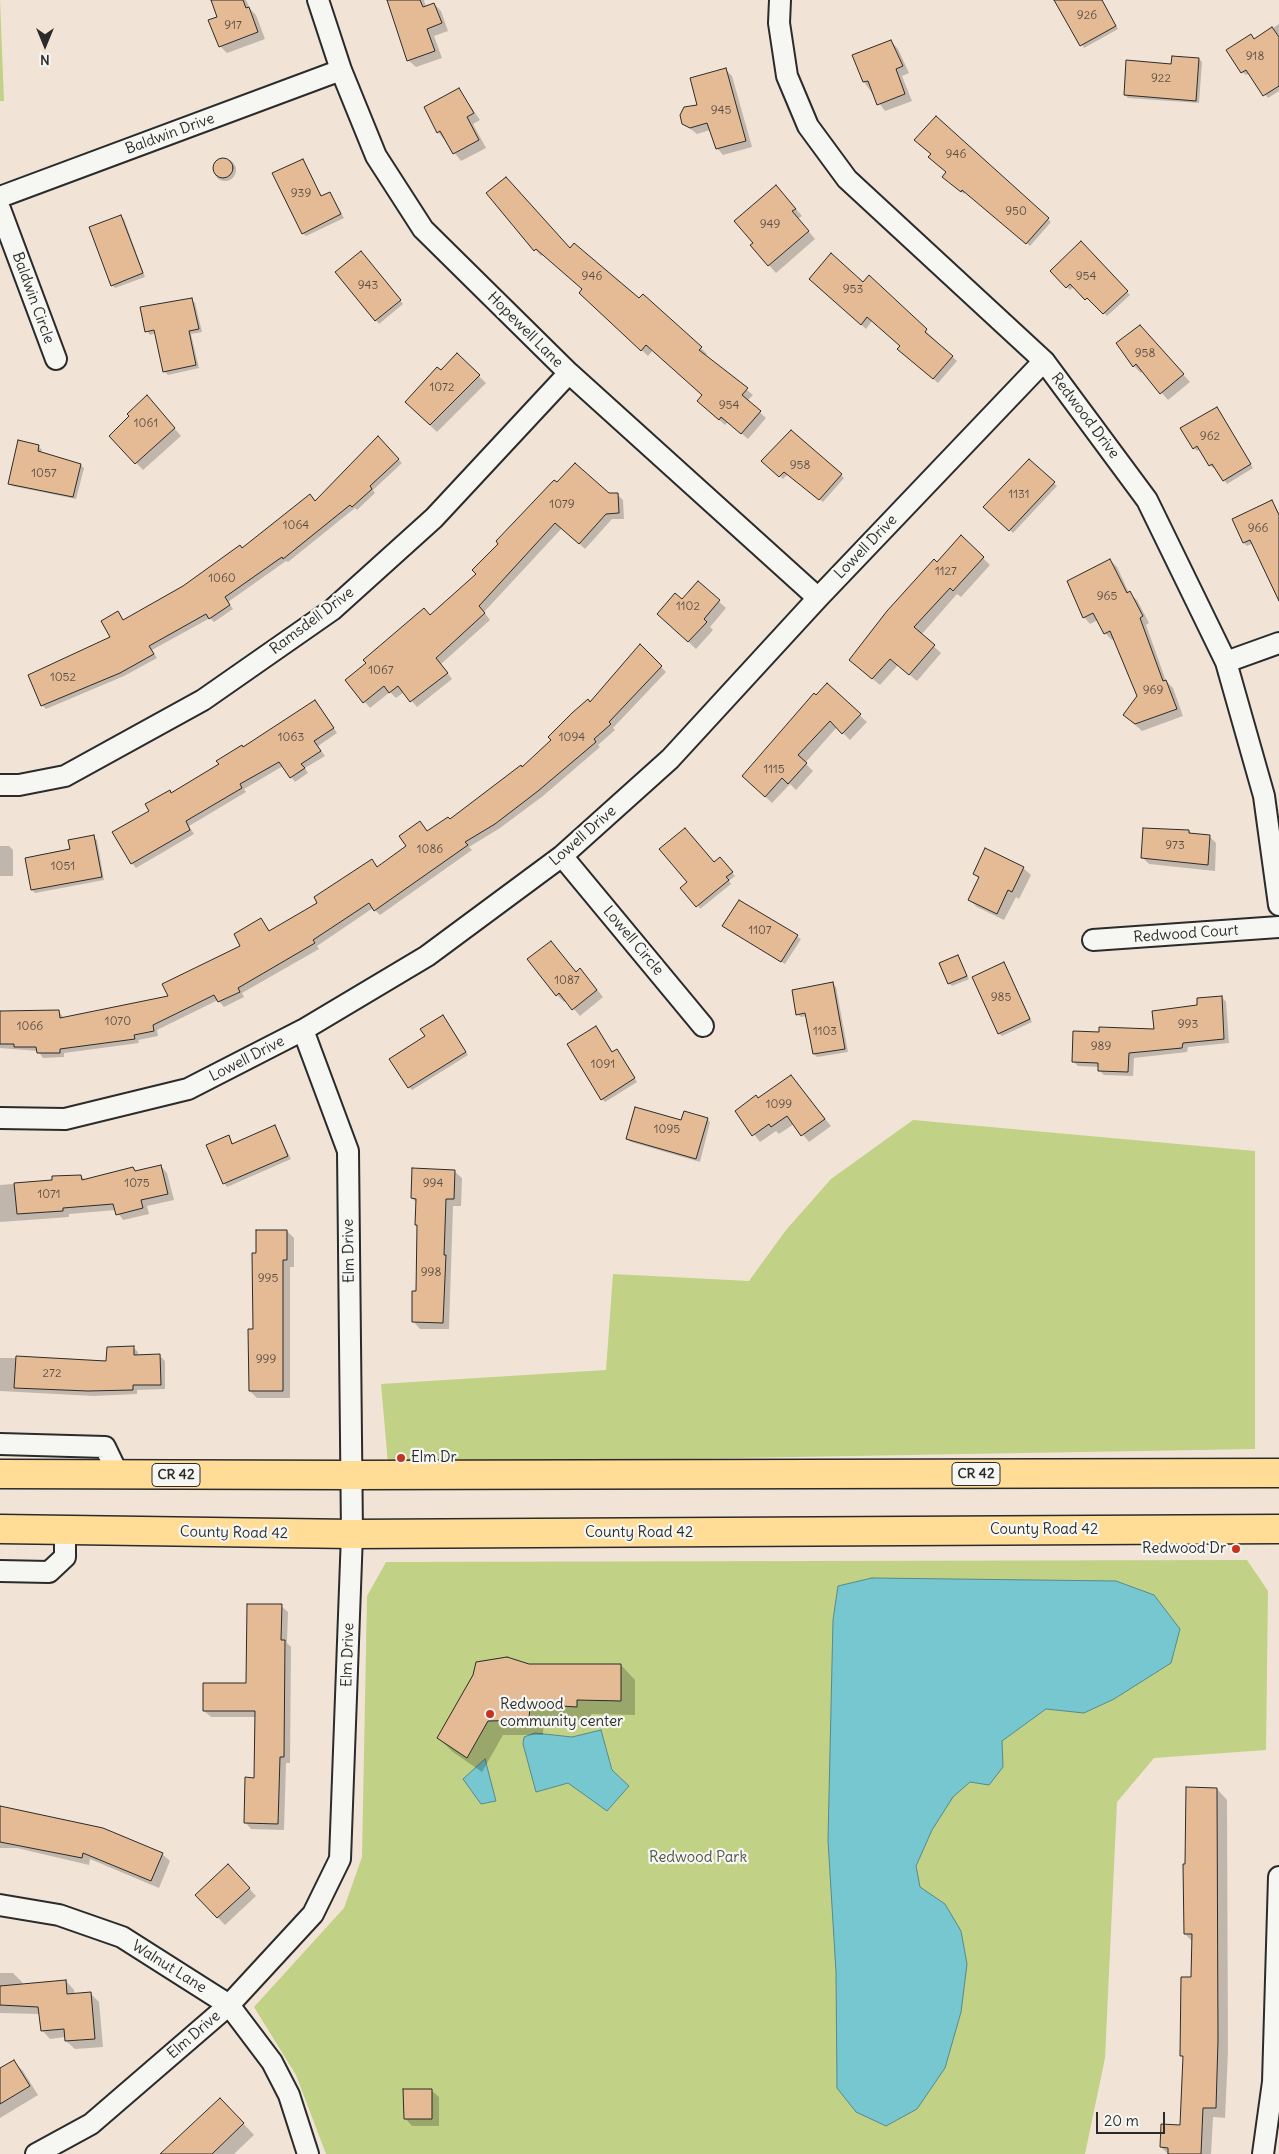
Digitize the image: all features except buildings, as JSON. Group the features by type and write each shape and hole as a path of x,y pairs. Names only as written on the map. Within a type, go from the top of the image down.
{"highway":[{"name":"CR 42","path":"0,1474 352,1476 1279,1473"},
{"name":"County Road 42","path":"0,1529 352,1534 1279,1529"}],"street":[{"name":"Hopewell Lane","path":"318,0 340,70 376,156 423,229 569,373 818,598"},
{"name":"Redwood Drive","path":"780,0 778,23 787,76 808,126 847,179 1044,361 1148,500 1226,662 1264,796 1279,905"},
{"name":"Baldwin Drive","path":"0,197 340,70"},
{"name":"Baldwin Circle","path":"0,209 56,359"},
{"name":"Lowell Drive","path":"0,1118 65,1119 188,1089 303,1030 427,956 562,856 670,759 818,598 1044,361"},
{"name":"Ramsdell Drive","path":"0,785 19,785 65,776 203,700 332,610 434,518 569,373"},
{"path":"1226,662 1279,643"},
{"name":"Lowell Circle","path":"562,856 703,1026"},
{"name":"Redwood Court","path":"1094,940 1279,928"},
{"name":"Elm Drive","path":"36,2154 91,2124 229,2005 313,1914 340,1859 352,1534 348,1151 303,1030"},
{"path":"0,1444 105,1448 118,1474"},
{"path":"0,1571 49,1572 65,1557 66,1530"},
{"path":"1263,2154 1273,2082 1279,1877"},
{"name":"Walnut Lane","path":"0,1905 60,1915 122,1937 229,2005 272,2062 289,2095 308,2154"}],"green space":[{"path":"0,0 4,101 0,101"},
{"path":"913,1120 1255,1151 1255,1449 388,1464 381,1384 606,1370 613,1274 749,1281 786,1230 831,1179"},
{"name":"Redwood Park","path":"1247,1560 1268,1591 1266,1750 1154,1758 1117,1802 1105,2058 1085,2154 326,2154 296,2075 254,2007 344,1908 362,1857 367,1596 386,1562"}],"water":[{"path":"872,1578 1116,1581 1154,1595 1180,1629 1171,1663 1114,1699 1084,1713 1046,1709 1002,1741 1003,1767 989,1785 970,1782 953,1797 932,1830 916,1866 920,1887 945,1904 961,1931 967,1964 961,2012 945,2068 917,2109 886,2126 856,2112 837,2088 836,1972 828,1840 833,1620 838,1586"},
{"path":"601,1730 612,1770 629,1786 607,1811 568,1783 536,1792 523,1744 524,1737 535,1733 572,1737"},
{"path":"485,1759 496,1801 481,1804 463,1779"}],"place":[{"name":"Elm Dr","path":"401,1458"},
{"name":"Redwood Dr","path":"1236,1549"},
{"name":"Redwood community center","path":"490,1714"}]}
